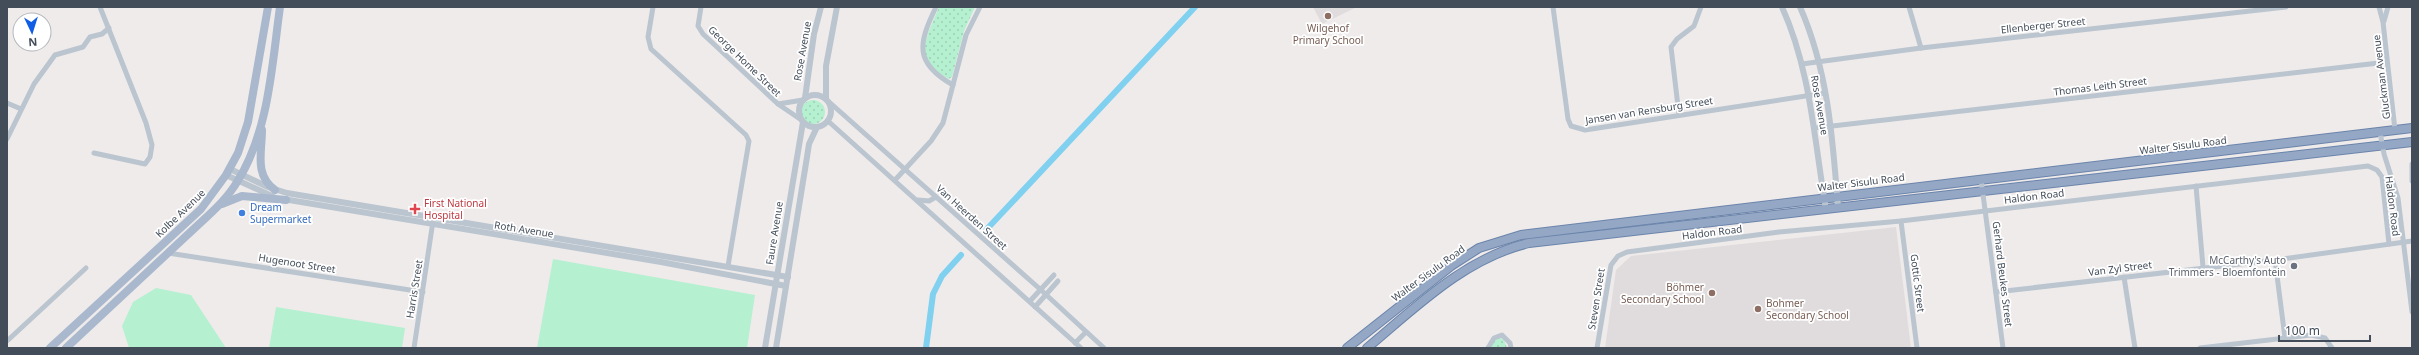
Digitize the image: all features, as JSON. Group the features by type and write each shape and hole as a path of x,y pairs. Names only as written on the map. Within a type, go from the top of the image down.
{"highway":[{"name":"Walter Sisulu Road","path":"1348,348 1389,313 1444,271 1479,248 1521,235 1837,195 2220,150 2395,130 2412,131"},
{"path":"2309,140 2311,154"},
{"name":"Walter Sisulu Road","path":"1367,348 1451,280 1491,255 1523,245 1670,226 1984,192 2412,142"},
{"path":"2220,150 2222,164"},
{"path":"2148,159 2151,172"},
{"path":"2077,167 2078,181"},
{"path":"1899,188 1900,201"},
{"path":"1735,208 1736,219"},
{"path":"1669,216 1670,226"},
{"path":"1521,235 1523,245"},
{"path":"1444,271 1451,280"},
{"path":"1389,313 1398,323"}],"main road":[{"name":"Kolbe Avenue","path":"50,348 201,209 228,172 248,122 268,7"},
{"name":"Kolbe Avenue","path":"66,348 218,206 240,178 262,121 280,7"},
{"path":"262,121 261,174 266,184 275,190"},
{"path":"218,206 242,196 286,200"}],"street":[{"path":"94,154 142,164 147,162 151,151 146,123 100,7"},
{"path":"654,7 648,38 651,49 746,135 749,141 728,266"},
{"name":"George Home Street","path":"701,7 698,20 700,30 778,104 802,120"},
{"name":"Rose Avenue","path":"804,99 814,34 821,7"},
{"path":"827,100 818,95 804,99 799,109 802,120 811,126 817,127 828,121 831,109 827,100 826,66 837,7"},
{"path":"936,7 925,35 923,55 927,64 936,73 953,85"},
{"path":"895,180 930,141 943,123 966,35 980,7"},
{"name":"Jansen van Rensburg Street","path":"1553,7 1571,126 1585,130 1825,93"},
{"path":"1679,115 1672,47 1677,39 1694,26 1701,7"},
{"name":"Rose Avenue","path":"1782,7 1802,64 1810,95 1826,209"},
{"name":"Rose Avenue","path":"1800,7 1818,61 1825,93 1831,126 1838,208"},
{"path":"1910,7 1921,48"},
{"name":"Ellenberger Street","path":"1802,64 1921,48 2286,7"},
{"name":"Gluckman Avenue","path":"2379,7 2383,22 2395,130"},
{"name":"Gluckman Avenue","path":"2383,22 2388,7"},
{"path":"7,139 34,84 55,55 83,46 90,37 102,34 109,28"},
{"name":"Thomas Leith Street","path":"1815,128 2388,62"},
{"name":"George Home Street","path":"778,104 804,99"},
{"name":"Van Heerden Street","path":"827,100 1047,295 1104,348"},
{"path":"7,103 21,109"},
{"name":"Faure Avenue","path":"765,348 802,120"},
{"path":"828,121 1080,348"},
{"name":"Faure Avenue","path":"776,348 809,144 817,127"},
{"name":"Gluckman Avenue","path":"2380,132 2382,146 2398,198 2412,312"},
{"path":"2412,164 2412,181"},
{"name":"Haldon Road","path":"1618,256 1627,252 1780,232 1901,221 2339,168 2368,166 2377,170 2382,176 2388,244"},
{"name":"Roth Avenue","path":"228,172 266,194 286,200 435,221 728,266 788,277"},
{"name":"Roth Avenue","path":"240,178 275,190 786,286"},
{"name":"Gerhard Beukes Street","path":"1981,178 2003,348"},
{"path":"2196,186 2203,267"},
{"path":"916,199 922,201 936,197"},
{"path":"789,205 800,204"},
{"name":"Harris Street","path":"414,348 435,221"},
{"name":"Gottic Street","path":"1901,221 1917,348"},
{"name":"Van Zyl Street","path":"1996,292 2274,260 2412,241"},
{"name":"Hugenoot Street","path":"168,253 423,292"},
{"name":"Steven Street","path":"1597,348 1609,272 1612,263 1618,256"},
{"path":"2274,260 2285,338"},
{"path":"7,341 86,268"},
{"path":"1030,302 1054,275"},
{"path":"2124,277 2135,348"},
{"path":"1035,307 1058,281"},
{"path":"1075,343 1086,332"},
{"path":"1488,348 1494,338 1502,335 1510,343 1511,348"},
{"path":"2200,348 2315,335 2325,338 2332,348"}],"shaded area":[{"name":"Wilgehof Primary School","path":"1313,7 1357,7 1322,24"},
{"name":"Bohmer Secondary School","path":"1896,227 1911,348 1605,348 1616,270 1631,256"}],"green space":[{"path":"939,7 975,7 964,31 952,77 949,79 935,71 923,53 928,33"},
{"path":"808,100 818,100 825,107 825,117 818,124 808,124 801,117 801,107"},
{"path":"553,259 755,295 747,348 537,348"},
{"path":"156,288 191,295 226,348 129,348 122,326 133,302"},
{"path":"276,307 405,328 402,348 269,348"},
{"path":"1499,337 1504,340 1507,348 1490,348 1494,339"}],"waterway":[{"path":"986,230 1195,7"},
{"path":"926,348 933,294 942,276 961,255"}],"place":[{"name":"Wilgehof Primary School","path":"1328,16"},
{"name":"First National Hospital","path":"415,209"},
{"name":"Dream Supermarket","path":"242,213"},
{"name":"McCarthy's Auto Trimmers - Bloemfontein","path":"2294,266"},
{"name":"Böhmer Secondary School","path":"1712,293"},
{"name":"Bohmer Secondary School","path":"1758,309"}]}
